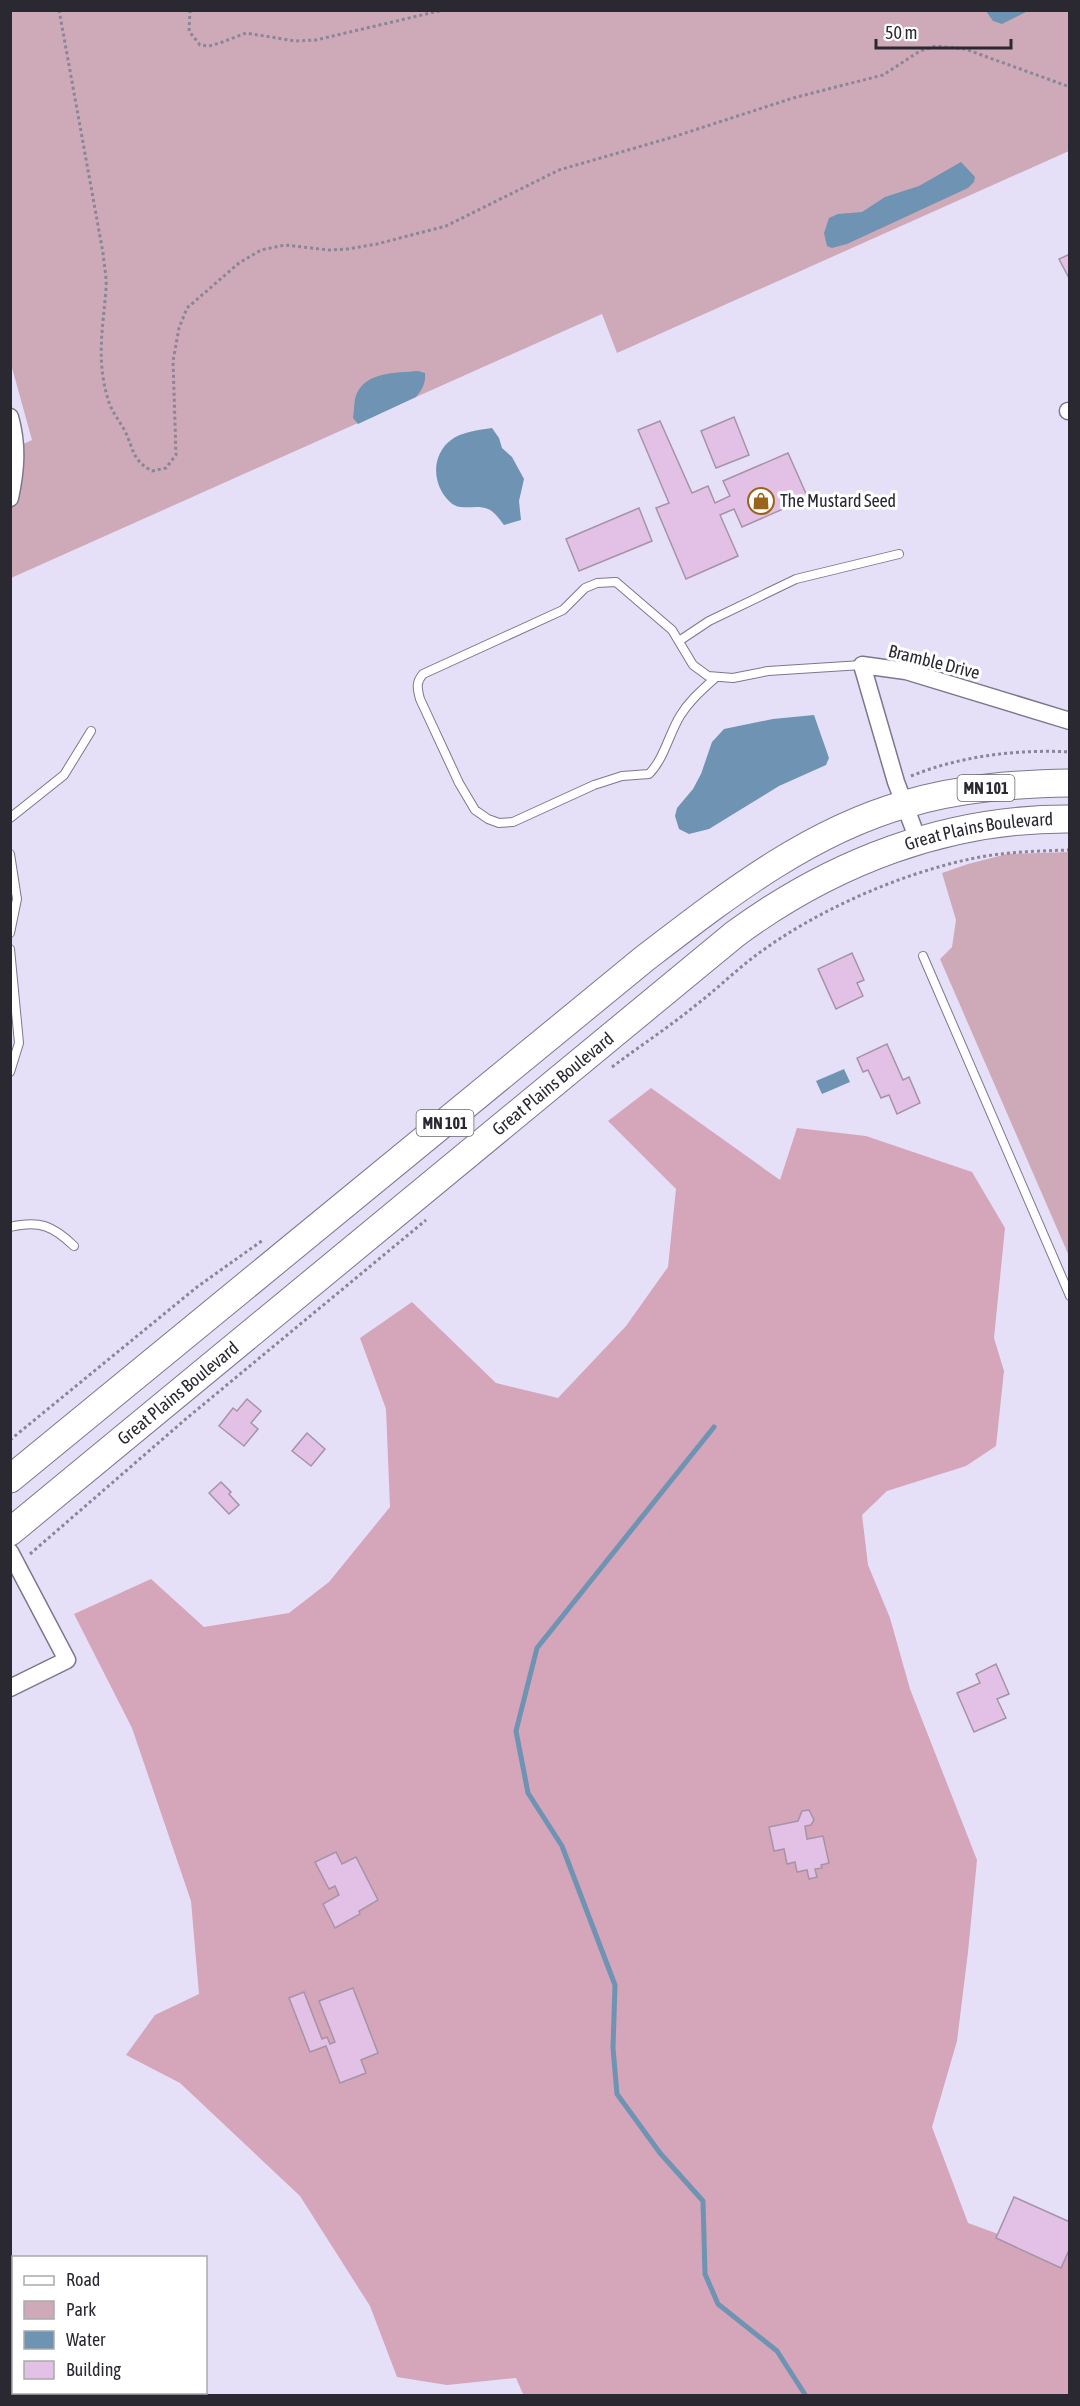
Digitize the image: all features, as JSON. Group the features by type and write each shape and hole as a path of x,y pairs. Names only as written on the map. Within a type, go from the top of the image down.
{"main road":[{"name":"Great Plains Boulevard","path":"10,1479 644,959 710,908 802,848 904,804 1006,785 1070,783"},
{"name":"Great Plains Boulevard","path":"10,1532 735,934 778,903 874,855 918,840 1008,822 1070,819"}],"street":[{"path":"10,417 16,438 15,471 10,498"},
{"name":"Bramble Drive","path":"918,840 904,804 862,665 906,671 1070,721"},
{"path":"10,1688 67,1660 14,1558"}],"lane":[{"path":"679,641 709,621 796,579 899,554"},
{"path":"714,678 694,697 680,716 649,774 622,776 594,785 513,822 499,823 475,810 464,792 420,699 417,687 418,680 423,674 563,610 585,588 597,583 616,582 672,630 693,665 714,678 733,678 768,671 862,665"},
{"path":"10,818 64,775 91,731"},
{"path":"10,854 17,900 10,933"},
{"path":"10,949 18,1043 10,1072"},
{"path":"922,956 1070,1296"},
{"path":"10,1227 30,1222 57,1229 74,1246"}],"path":[{"path":"59,10 103,253 106,287 100,340 105,386 111,410 125,433 134,456 138,463 152,471 166,468 176,455 173,361 178,328 187,308 239,264 261,250 285,245 329,250 348,249 446,226 565,168 612,156 793,98 883,75 920,51 936,46 965,49 1070,87"},
{"path":"190,10 189,31 200,45 209,46 246,33 295,41 316,40 443,10"},
{"path":"609,1069 697,1005 756,955 797,929 869,892 969,859 1070,850"},
{"path":"14,1558 44,1544 187,1418 429,1218"}],"green space":[{"path":"11,11 1069,11 1069,151 617,353 602,314 11,578 11,450 32,440 11,364"},
{"path":"1070,852 1069,1256 940,959 952,947 956,920 942,873 1007,854"}],"shaded area":[{"path":"651,1088 780,1180 797,1128 866,1136 972,1172 1005,1228 994,1338 1004,1371 996,1446 966,1466 887,1491 862,1515 868,1565 890,1618 910,1689 977,1860 957,2041 932,2127 968,2223 1047,2252 1069,2243 1069,2395 524,2396 516,2378 447,2385 397,2377 370,2306 300,2196 180,2083 126,2055 155,2015 199,1994 191,1901 132,1728 74,1614 151,1579 204,1627 289,1613 329,1582 390,1507 386,1409 360,1338 412,1302 496,1383 558,1398 626,1326 668,1267 676,1189 608,1121"}],"water":[{"path":"986,11 1028,11 1002,24 993,21"},
{"path":"961,162 975,177 974,182 968,188 847,244 832,248 827,246 824,233 829,218 838,214 862,212 885,197 919,186"},
{"path":"418,371 425,373 425,377 423,386 416,397 358,424 353,418 355,399 365,383 381,375"},
{"path":"492,428 502,448 512,457 524,479 519,501 521,520 504,525 495,514 483,507 453,505 439,486 436,470 437,461 444,446 455,437"},
{"path":"814,715 829,758 826,765 779,786 709,829 689,834 679,829 675,816 677,808 693,789 712,742 724,729 773,719"},
{"path":"844,1069 850,1082 822,1094 816,1081"}],"building":[{"path":"1070,254 1070,280 1059,259"},
{"path":"734,417 749,455 716,468 701,431"},
{"name":"The Mustard Seed","path":"660,421 692,493 708,486 715,503 730,496 723,481 788,453 808,498 742,527 734,509 720,515 738,556 686,579 656,508 669,503 638,430"},
{"path":"639,508 652,541 579,571 566,539"},
{"path":"852,953 864,980 857,983 863,996 836,1009 818,969"},
{"path":"887,1044 903,1080 909,1077 920,1103 897,1114 889,1095 881,1098 868,1070 863,1072 857,1058"},
{"path":"247,1399 261,1411 251,1423 258,1429 244,1446 219,1426 233,1408 237,1411"},
{"path":"307,1433 325,1449 311,1466 292,1451"},
{"path":"221,1482 239,1505 229,1514 209,1493"},
{"path":"996,1664 1009,1694 997,1699 1006,1718 974,1732 957,1693 980,1683 976,1674"},
{"path":"809,1810 814,1820 811,1825 805,1826 807,1839 823,1836 829,1863 821,1865 822,1868 815,1869 817,1877 809,1879 807,1870 797,1872 795,1862 787,1864 784,1849 774,1851 769,1827 798,1821 802,1811"},
{"path":"336,1852 342,1864 356,1857 378,1900 359,1911 360,1914 335,1928 323,1904 339,1895 335,1886 329,1889 315,1862"},
{"path":"353,1988 378,2053 361,2060 366,2073 340,2083 326,2046 310,2052 289,1998 304,1992 322,2039 327,2037 330,2044 335,2042 319,2001"},
{"path":"1014,2197 1070,2222 1070,2248 1061,2268 996,2238"}],"waterway":[{"path":"714,1427 537,1648 516,1731 528,1793 562,1846 615,1985 613,2048 617,2094 660,2153 703,2201 705,2274 718,2304 777,2351 806,2396"}],"place":[{"name":"The Mustard Seed","path":"761,501"}]}
